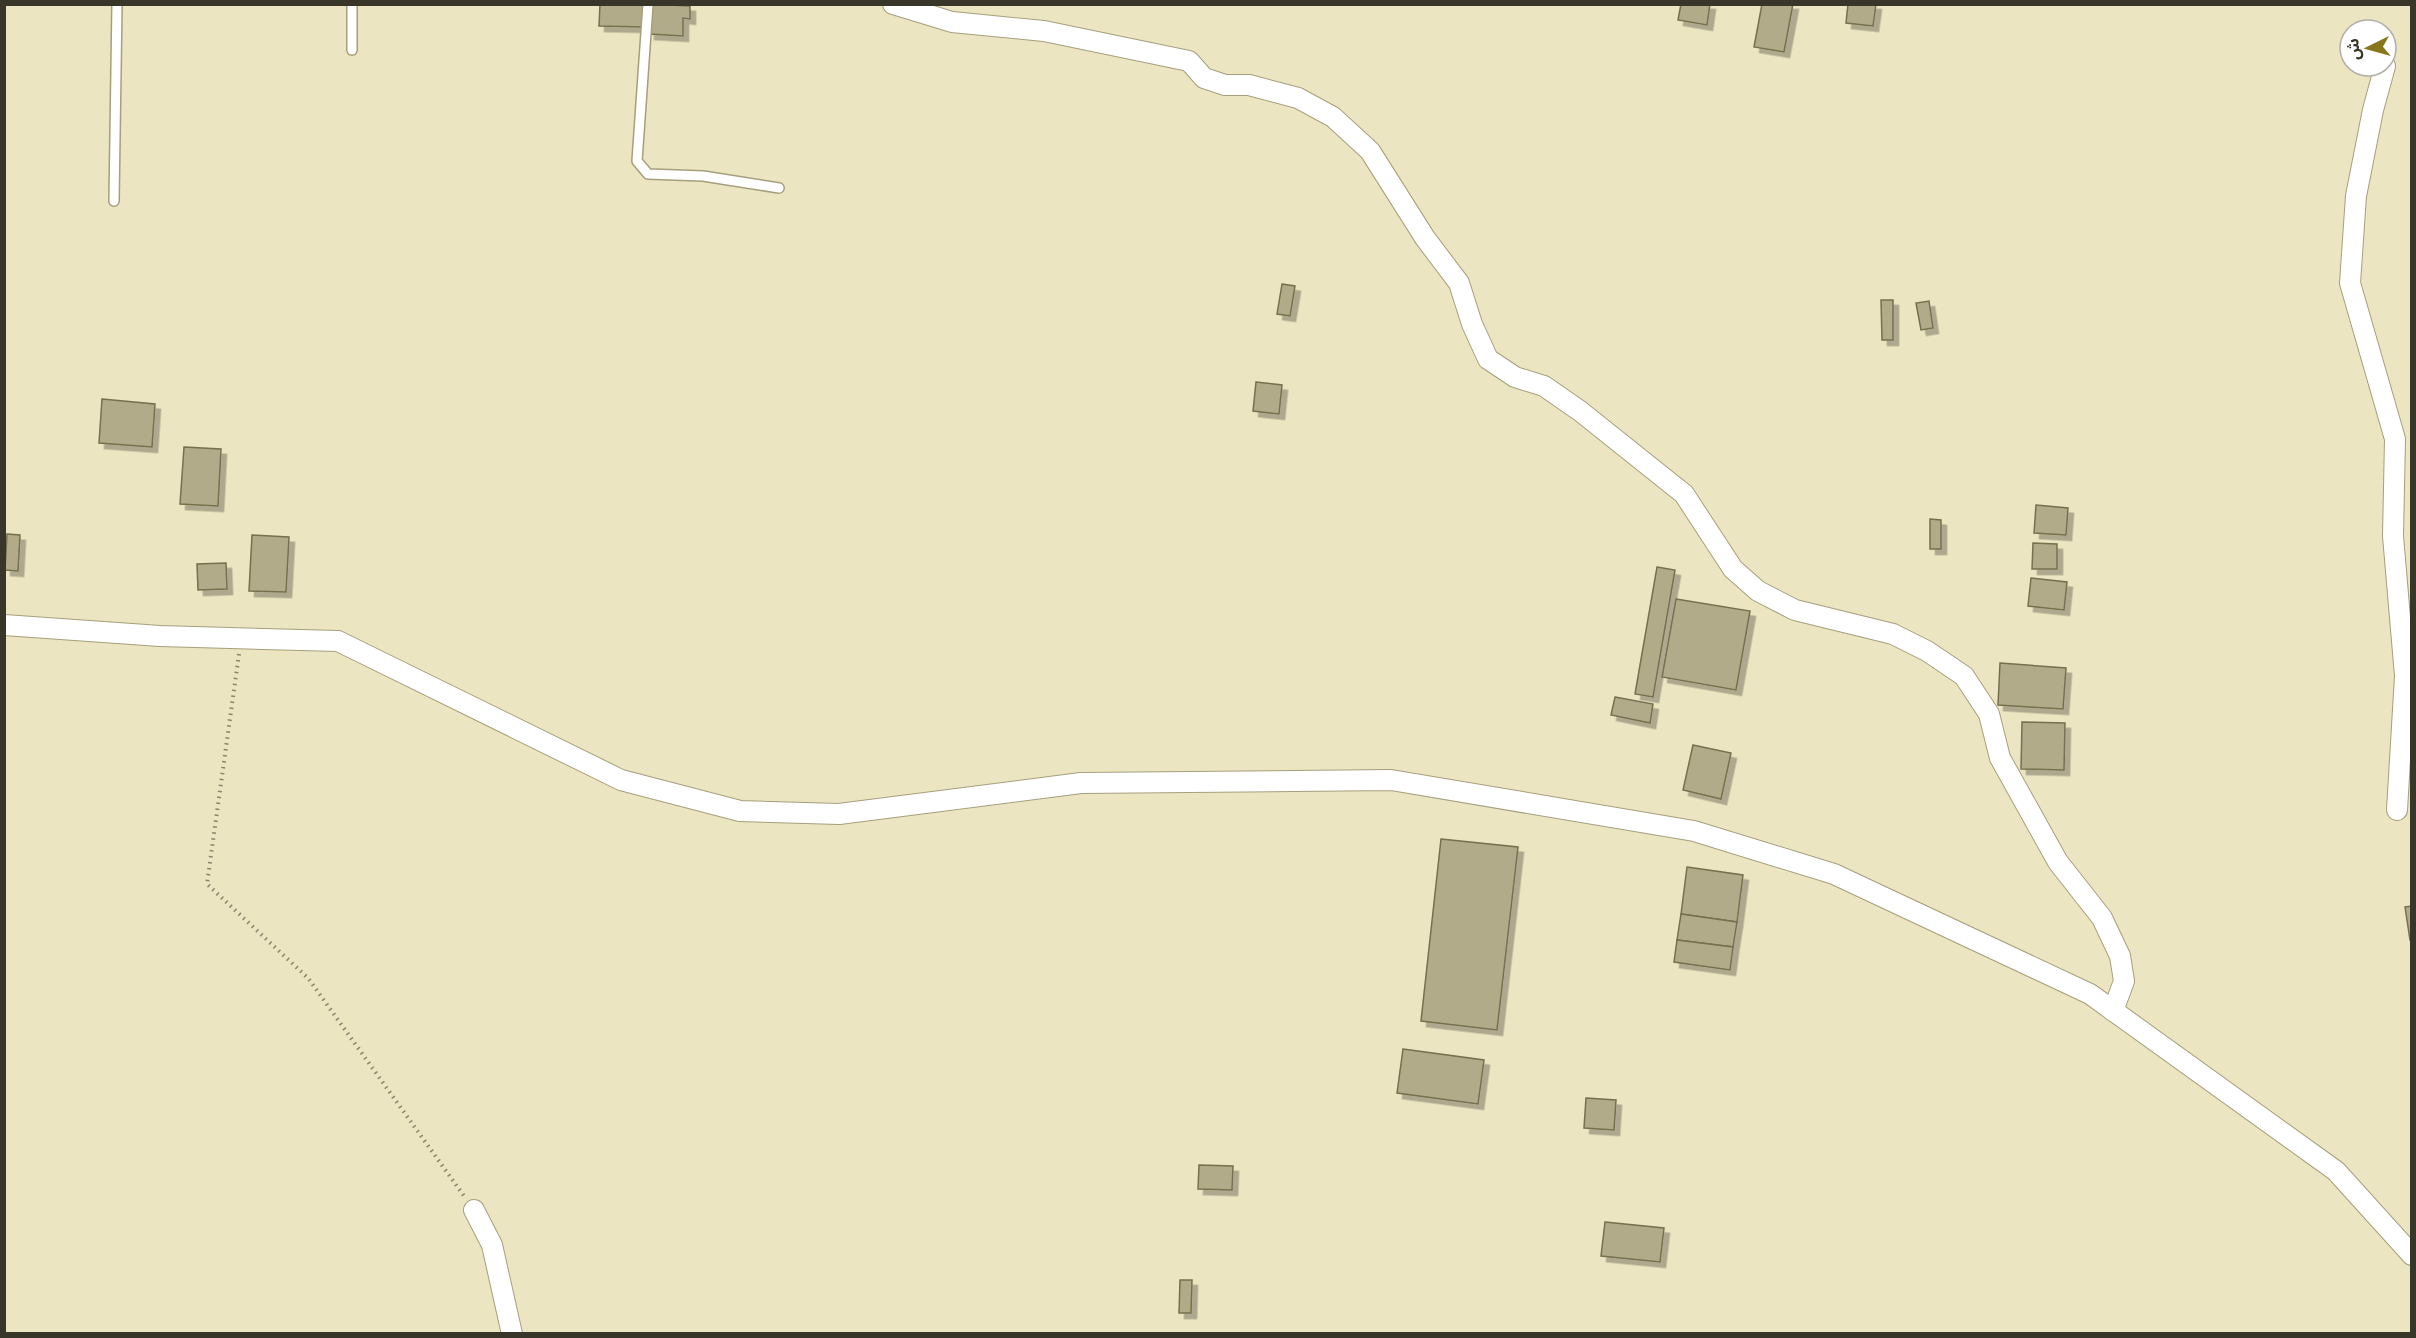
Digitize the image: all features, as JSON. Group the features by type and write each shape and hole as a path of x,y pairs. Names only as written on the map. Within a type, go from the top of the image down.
{"street":[{"path":"893,4 952,22 1044,31 1189,61 1204,78 1225,85 1249,85 1298,98 1333,117 1370,151 1425,238 1459,283 1472,324 1488,358 1515,377 1544,386 1580,411 1684,494 1733,569 1758,591 1795,610 1893,634 1927,651 1964,676 1989,714 2000,758 2034,821 2058,861 2102,918 2120,956 2124,981 2113,1011"},
{"path":"2382,78 2373,110 2356,196 2350,283 2395,439 2393,536 2405,676 2397,810"},
{"path":"4,625 160,636 338,641 621,780 740,811 839,814 1081,783 1391,780 1694,831 1834,874 2090,994 2336,1171 2412,1255"},
{"path":"474,1210 492,1245 512,1334"}],"lane":[{"path":"114,201 117,4"},
{"path":"352,4 352,50"},
{"path":"648,4 637,161 648,174 703,176 779,188"}],"path":[{"path":"241,639 207,884 308,978 474,1210"}],"building":[{"path":"600,4 644,4 644,27 599,26"},
{"path":"650,4 690,6 690,19 683,18 683,36 649,34"},
{"path":"1681,4 1710,4 1707,25 1678,20"},
{"path":"1762,4 1793,4 1784,52 1754,47"},
{"path":"1848,4 1876,4 1873,26 1846,23"},
{"path":"1282,284 1295,286 1290,316 1277,314"},
{"path":"1881,300 1893,300 1893,340 1882,340"},
{"path":"1929,301 1933,328 1921,330 1916,303"},
{"path":"1256,382 1282,385 1279,414 1253,411"},
{"path":"102,399 155,404 152,447 99,443"},
{"path":"184,447 221,449 218,506 180,504"},
{"path":"2036,505 2068,508 2066,535 2034,533"},
{"path":"1930,519 1941,520 1941,549 1930,549"},
{"path":"7,534 20,535 18,571 5,570"},
{"path":"252,535 289,537 286,592 249,591"},
{"path":"2033,543 2057,544 2057,569 2032,569"},
{"path":"226,563 227,589 198,590 197,564"},
{"path":"1657,567 1675,570 1653,697 1635,694"},
{"path":"2031,578 2067,582 2064,610 2028,606"},
{"path":"1676,599 1750,611 1736,690 1662,677"},
{"path":"2000,663 2066,668 2063,709 1998,705"},
{"path":"1615,697 1653,704 1650,723 1611,715"},
{"path":"2022,722 2065,723 2064,770 2021,769"},
{"path":"1693,745 1731,753 1721,799 1683,790"},
{"path":"1441,839 1518,847 1497,1030 1421,1021"},
{"path":"1687,867 1743,875 1737,922 1681,914"},
{"path":"2412,906 2412,940 2410,940 2405,907"},
{"path":"1681,914 1737,922 1733,947 1677,940"},
{"path":"1677,940 1733,947 1730,970 1674,962"},
{"path":"1403,1049 1484,1060 1478,1104 1397,1093"},
{"path":"1586,1098 1616,1100 1614,1130 1584,1128"},
{"path":"1199,1165 1233,1166 1232,1190 1198,1189"},
{"path":"1605,1222 1664,1228 1660,1262 1601,1256"},
{"path":"1180,1280 1192,1280 1191,1313 1179,1313"}]}
